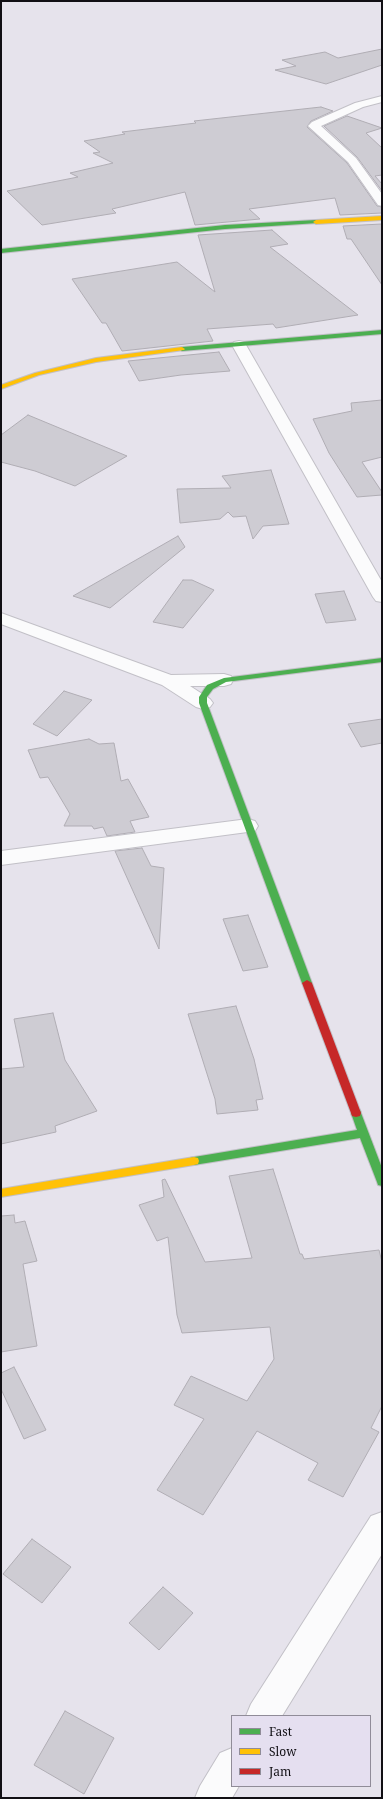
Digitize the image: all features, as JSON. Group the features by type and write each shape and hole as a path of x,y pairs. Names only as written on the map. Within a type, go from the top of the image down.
{"street":[{"path":"382,98 359,105 314,126 352,160 382,202"},
{"path":"1,251 225,227 382,218"},
{"path":"1,387 37,374 96,360 152,352 382,332"},
{"path":"239,345 382,597"},
{"path":"1,618 169,681 203,704"},
{"path":"169,681 224,680 382,660"},
{"path":"224,680 210,687 205,692 203,704 382,1182"},
{"path":"1,858 248,826"},
{"path":"1,1193 364,1132"},
{"path":"264,1715 382,1526"},
{"path":"212,1798 231,1768"}],"building":[{"path":"382,49 382,65 326,84 275,70 296,66 282,60 325,52 338,58"},
{"path":"321,107 333,111 311,121 307,127 347,163 377,206 382,207 382,213 340,215 335,198 249,209 260,219 195,225 185,192 112,209 116,213 42,225 7,191 78,177 70,173 113,163 93,153 100,152 84,141 125,134 122,132 196,123 194,121"},
{"path":"347,116 382,128 366,133 382,148 382,175 375,176 382,184 382,191 357,157 324,126"},
{"path":"382,224 382,285 351,239 347,239 343,226"},
{"path":"272,230 288,244 270,247 358,315 276,328 273,324 207,329 213,341 122,351 106,323 102,323 72,279 177,262 215,292 198,235"},
{"path":"219,352 230,371 181,375 139,381 128,361"},
{"path":"382,400 382,457 362,462 382,492 382,495 357,497 329,453 313,419 352,411 351,403"},
{"path":"28,415 127,456 75,486 35,471 1,462 1,435"},
{"path":"271,470 289,524 263,526 253,539 246,516 233,517 228,512 220,519 180,523 177,489 231,488 222,476"},
{"path":"178,536 185,547 110,608 73,596"},
{"path":"183,580 192,580 214,590 183,628 153,622"},
{"path":"344,591 356,620 326,623 315,594"},
{"path":"64,691 92,700 57,736 33,724"},
{"path":"382,719 382,743 361,747 348,724"},
{"path":"89,739 99,744 114,743 121,781 128,779 149,817 130,821 135,832 107,836 103,827 94,829 92,826 64,826 70,814 48,777 40,778 28,750"},
{"path":"142,848 151,866 164,868 159,949 115,851"},
{"path":"248,915 268,967 243,971 223,919"},
{"path":"236,1006 254,1059 263,1099 256,1100 258,1110 217,1114 215,1099 188,1014"},
{"path":"53,1013 65,1060 97,1111 55,1126 56,1132 1,1144 1,1069 24,1067 14,1019"},
{"path":"273,1169 300,1254 302,1254 304,1259 379,1250 382,1262 382,1406 371,1428 379,1432 343,1497 308,1480 318,1463 257,1431 203,1515 157,1490 204,1419 174,1405 191,1376 247,1401 274,1359 270,1327 182,1333 177,1315 168,1237 157,1241 139,1205 164,1197 162,1180 165,1179 205,1262 252,1258 229,1176"},
{"path":"14,1215 15,1223 25,1221 37,1261 23,1264 37,1346 1,1352 1,1216"},
{"path":"14,1367 46,1430 24,1439 1,1389 1,1373"},
{"path":"32,1539 71,1567 42,1603 3,1574"},
{"path":"163,1587 193,1613 159,1650 129,1623"},
{"path":"65,1711 114,1738 84,1794 34,1765"}],"traffic: fast":[{"path":"1,251 225,227 316,222"},
{"path":"182,349 382,332"},
{"path":"307,983 203,703 203,697 210,687 224,680 382,660"},
{"path":"356,1113 382,1182"},
{"path":"194,1161 364,1133"}],"traffic: slow":[{"path":"316,222 382,218"},
{"path":"1,387 37,374 96,360 182,349"},
{"path":"1,1193 194,1161"}],"traffic: jam":[{"path":"307,983 356,1113"}]}
